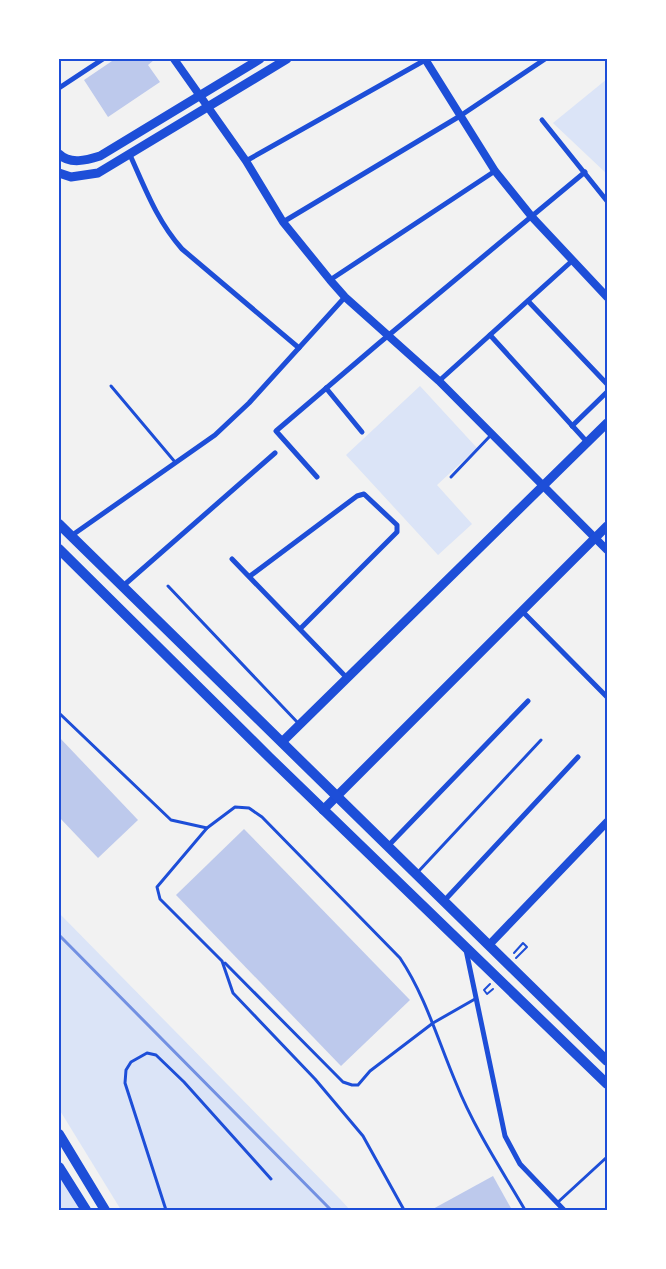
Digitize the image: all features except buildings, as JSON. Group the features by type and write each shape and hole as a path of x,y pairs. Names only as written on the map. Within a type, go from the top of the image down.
{"main road":[{"path":"59,154 64,159 74,161 86,161 100,156 260,59"},
{"path":"59,174 71,177 98,173 287,59"},
{"path":"282,742 587,442 605,428"},
{"path":"59,524 416,874 606,1057"},
{"path":"323,810 607,526"},
{"path":"59,549 323,810 607,1084"},
{"path":"59,1134 105,1210"},
{"path":"59,1167 86,1210"}],"street":[{"path":"59,88 103,59"},
{"path":"174,59 246,161 283,222 330,280 345,297 389,334 438,381 607,550"},
{"path":"246,161 426,59 495,171 532,217 607,297"},
{"path":"283,222 460,116 545,59"},
{"path":"542,120 569,156 585,172 607,200"},
{"path":"130,155 153,207 169,234 182,249 299,348"},
{"path":"330,280 495,171"},
{"path":"317,477 276,431 389,334 585,172"},
{"path":"438,381 573,260"},
{"path":"71,536 215,435 249,403 345,297"},
{"path":"528,301 607,384"},
{"path":"490,335 587,442"},
{"path":"326,388 362,432"},
{"path":"572,426 607,392"},
{"path":"122,586 275,453"},
{"path":"250,576 357,496 364,494 397,525 397,532 301,628"},
{"path":"232,559 301,628 347,678"},
{"path":"522,611 607,698"},
{"path":"388,846 528,701"},
{"path":"444,900 578,757"},
{"path":"489,945 607,822"},
{"path":"465,948 505,1136 520,1164 564,1210"}],"lane":[{"path":"111,386 175,462"},
{"path":"451,477 491,435"},
{"path":"168,586 299,725"},
{"path":"59,713 171,820 207,828"},
{"path":"416,874 541,740"},
{"path":"475,999 433,1023 370,1072 358,1084 352,1086 343,1082 160,899 157,887 207,828 235,807 249,808 262,817 400,958 414,979 433,1023 456,1085 486,1144 525,1210"},
{"path":"222,961 234,993 315,1080 363,1136 404,1210"},
{"path":"166,1210 125,1083 126,1070 131,1062 147,1053 156,1054 184,1082 271,1179"},
{"path":"557,1203 607,1157"}],"path":[{"path":"514,952 523,943 527,947"},
{"path":"484,990 487,994 494,987"}],"shaded area":[{"path":"607,79 607,174 553,123"},
{"path":"420,386 477,448 437,485 472,524 438,555 346,455"},
{"path":"59,913 350,1210 121,1210 59,1109"},
{"path":"59,1176 80,1210 59,1210"}],"railway":[{"path":"59,935 331,1210"}]}
